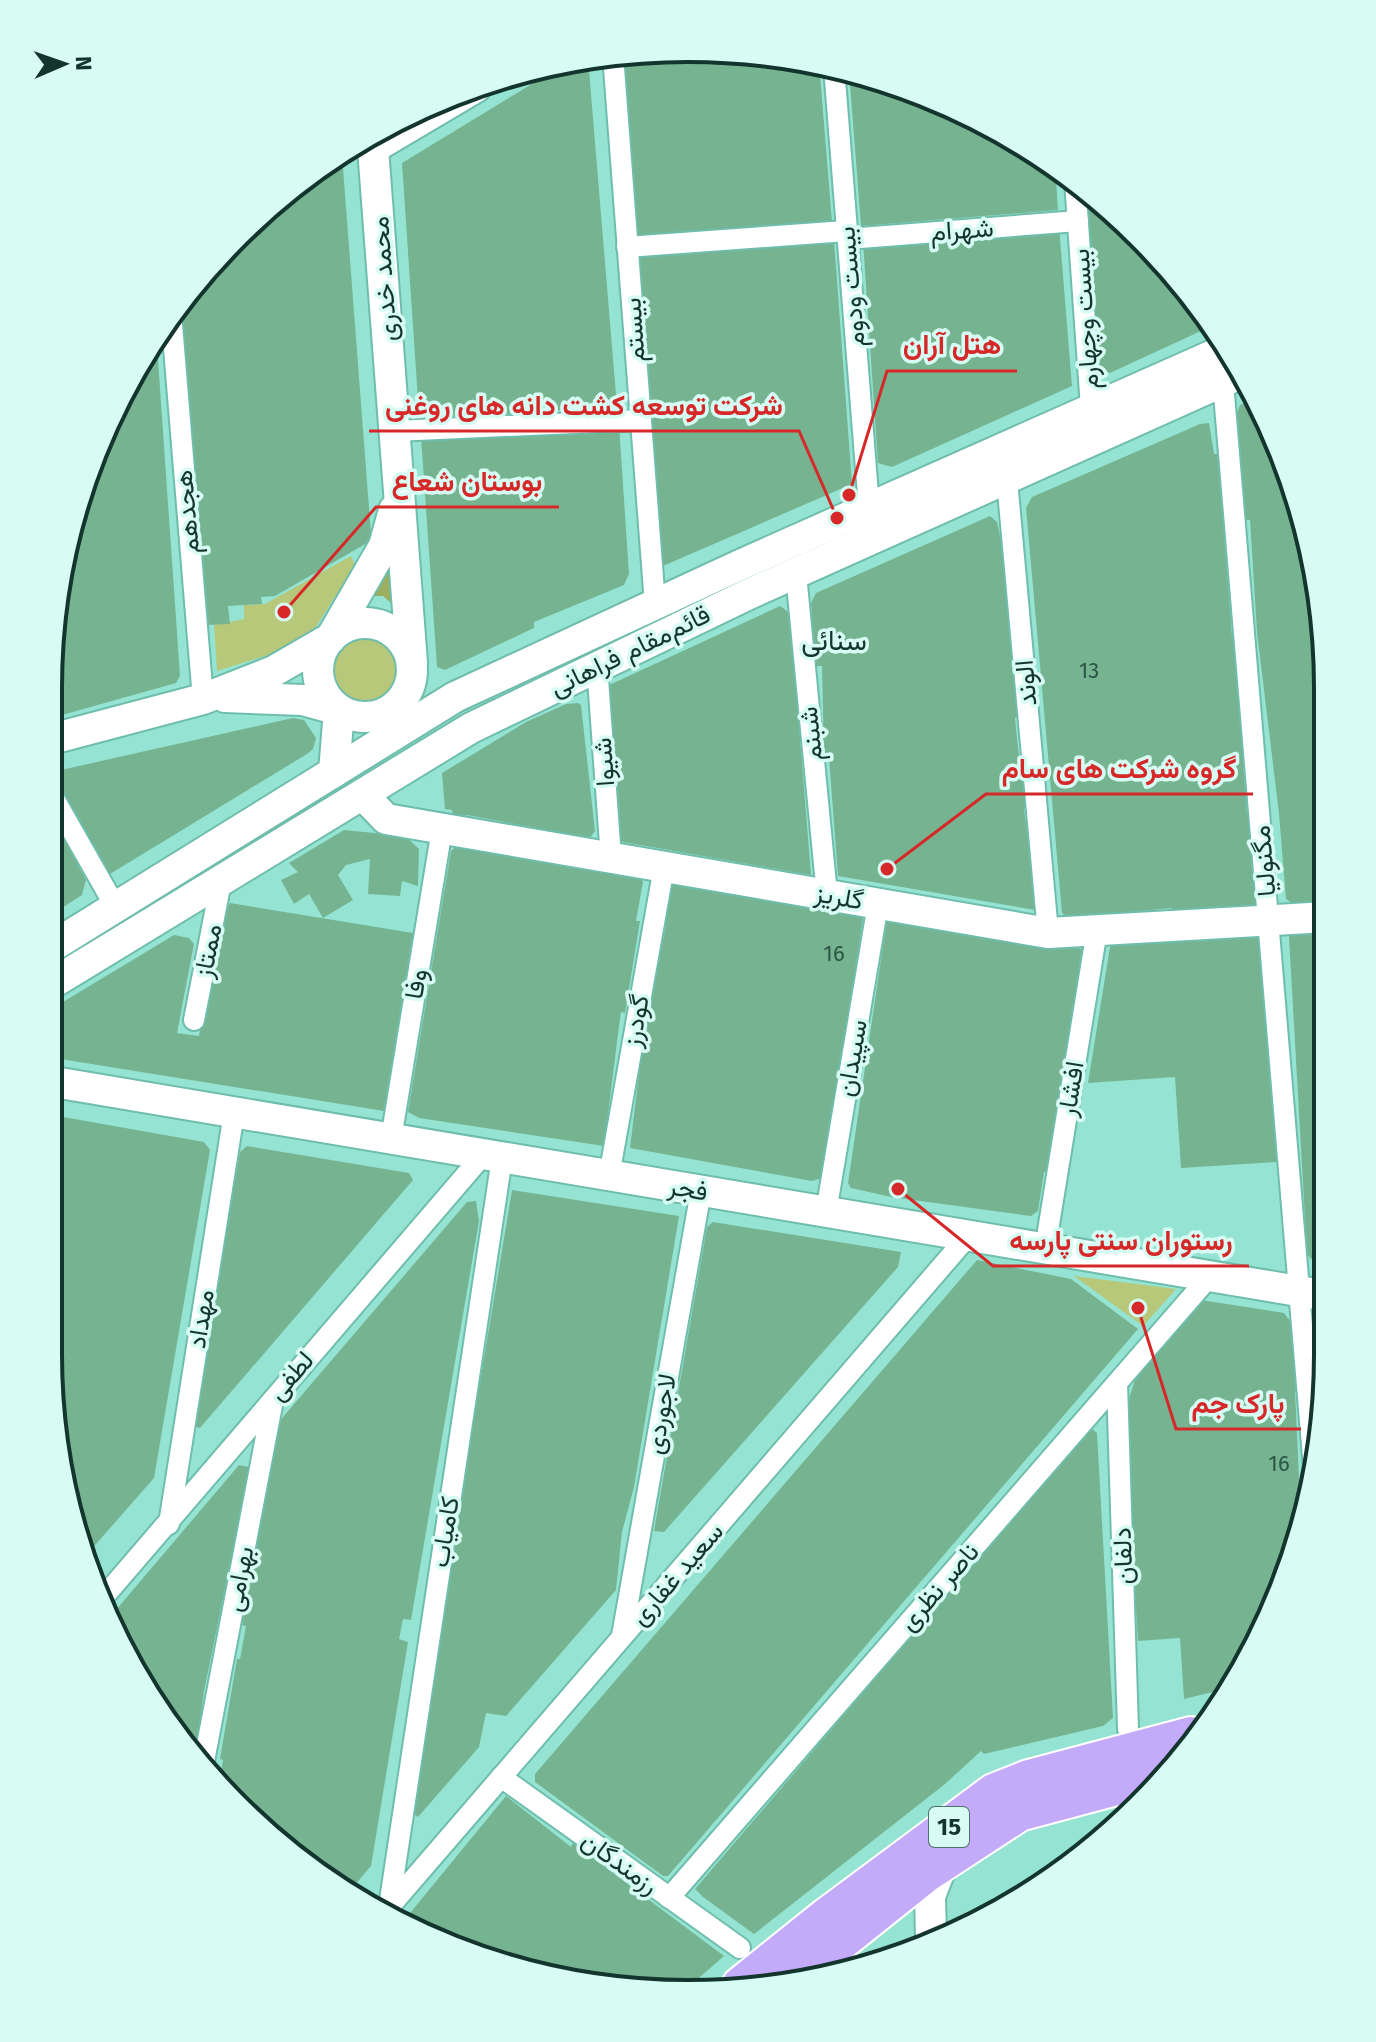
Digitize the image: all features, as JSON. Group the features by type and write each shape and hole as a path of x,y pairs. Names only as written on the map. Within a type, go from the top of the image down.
{"highway":[{"name":"15","path":"753,1977 827,1917 994,1793 1029,1779 1182,1738"},
{"name":"15","path":"806,1969 944,1860 1019,1812 1150,1777"}],"street":[{"name":"بیستم","path":"614,66 655,604"},
{"name":"بیست ودوم","path":"835,80 869,507"},
{"name":"محمد خدری","path":"373,147 400,487 412,671 412,725"},
{"name":"بیست وچهارم","path":"1076,197 1091,408"},
{"name":"شهرام","path":"627,247 1078,221"},
{"name":"هجدهم","path":"173,333 203,699"},
{"name":"قائم‌مقام فراهانی","path":"62,940 455,697 869,507 1216,353"},
{"name":"قائم‌مقام فراهانی","path":"62,978 471,728 597,665 1232,378"},
{"name":"مگنولیا","path":"1232,379 1270,921 1314,1286"},
{"path":"395,431 641,420"},
{"name":"الوند","path":"1007,480 1048,933"},
{"path":"334,772 339,710 322,689 318,675 323,649 384,546 400,487"},
{"name":"شبنم","path":"796,574 827,895"},
{"path":"62,736 203,699 274,671 343,628 372,623 399,637 412,671 408,692 390,711 364,718 289,699 203,699"},
{"name":"شیوا","path":"597,665 611,858"},
{"path":"412,725 427,757"},
{"name":"گلریز","path":"364,796 386,819 1048,933 1314,918"},
{"path":"62,813 115,906"},
{"name":"وفا","path":"391,1139 442,829"},
{"name":"گودرز","path":"609,1176 664,867"},
{"name":"ممتاز","path":"194,1020 221,882"},
{"name":"سپیدان","path":"826,1212 878,904"},
{"name":"افشار","path":"1045,1249 1097,930"},
{"name":"فجر","path":"62,1083 1314,1294"},
{"name":"مهداد","path":"169,1525 234,1113"},
{"name":"لطفی","path":"109,1591 169,1525 274,1396 492,1156"},
{"name":"کامیاب","path":"388,1903 492,1156"},
{"name":"لاجوردی","path":"622,1637 701,1191"},
{"name":"سعید غفاری","path":"391,1904 968,1236"},
{"name":"ناصر نظری","path":"669,1898 1210,1276"},
{"name":"دلفان","path":"1117,1383 1128,1729"},
{"name":"بهرامی","path":"206,1753 274,1396"},
{"name":"رزمندگان","path":"501,1777 740,1948"},
{"path":"931,1931 930,1896 944,1860"}],"green space":[{"path":"400,534 406,616 383,596 360,596"},
{"path":"351,556 355,565 309,638 294,647 217,671 214,625 244,619 244,605 265,604"},
{"path":"366,629 380,632 393,640 401,653 404,667 401,681 393,694 380,702 366,705 352,702 339,694 331,681 328,667 331,653 339,640 352,632"},
{"path":"1074,1276 1176,1289 1143,1326"}],"building":[{"path":"729,63 820,76 832,222 636,239 621,66"},
{"path":"589,70 617,407 466,416 419,415 402,163 538,80"},
{"path":"850,83 889,95 965,127 1056,182 1058,210 861,226"},
{"path":"343,166 371,534 367,543 275,596 261,597 262,604 228,606 230,624 207,625 183,319 245,245 307,191"},
{"path":"1086,205 1159,275 1202,331 1110,373 1100,368"},
{"path":"1059,226 1072,386 892,467 878,463 863,242"},
{"path":"834,240 852,484 663,566 657,561 634,255"},
{"path":"158,356 180,676 176,683 62,715 67,606 83,526 110,448"},
{"path":"1245,403 1249,411 1281,487 1293,526 1309,606 1314,688 1314,901 1292,903 1286,899 1257,632 1250,520 1246,520 1236,414"},
{"path":"1209,423 1214,454 1218,454 1232,636 1237,636 1241,681 1237,682 1247,815 1252,815 1259,905 1172,911 1172,908 1067,918 1062,913 1026,508 1032,497 1200,424"},
{"path":"619,425 629,574 624,585 534,622 534,628 445,670 437,667 421,437"},
{"path":"990,516 997,522 1002,545 1020,718 1015,718 1017,739 1020,764 1025,763 1029,808 1024,809 1038,908 1035,910 838,876 829,757 824,758 822,666 816,666 811,603 816,593"},
{"path":"780,606 790,613 811,875 623,842 616,837 607,686"},
{"path":"566,704 581,705 595,831 590,838 467,815 453,816 452,810 445,809 442,773 526,722"},
{"path":"293,718 304,720 316,738 313,749 307,754 110,874 62,790 62,770"},
{"path":"344,830 405,836 419,849 418,886 402,881 400,896 368,894 370,859 346,865 338,875 353,900 323,918 309,894 294,904 281,880 298,872 289,863"},
{"path":"62,835 86,880 82,895 62,908"},
{"path":"457,846 638,875 643,882 625,1013 621,1012 604,1146 419,1118 408,1112 451,851"},
{"path":"676,881 864,912 823,1178 812,1181 630,1148 642,1049 666,925 662,925 668,888"},
{"path":"230,903 413,933 384,1111 62,1059 62,1003 174,935 189,938 194,944 177,1033 199,1036 216,923"},
{"path":"887,919 1082,949 1047,1172 1044,1172 1038,1211 1031,1216 891,1197 851,1188 848,1183"},
{"path":"1314,931 1314,1259 1307,1254 1289,937 1292,932"},
{"path":"1266,937 1278,1162 1181,1168 1175,1077 1088,1083 1110,947 1113,943"},
{"path":"62,1117 204,1142 210,1150 154,1478 93,1548 74,1476 63,1395"},
{"path":"247,1146 409,1173 413,1180 200,1428 192,1426 240,1152"},
{"path":"512,1190 679,1216 634,1487 622,1532 616,1590 506,1716 486,1713 479,1747 418,1817 409,1810"},
{"path":"476,1201 479,1221 411,1620 403,1619 399,1639 408,1642 371,1866 356,1884 275,1825 221,1771 223,1760 220,1759 237,1659 240,1659 246,1626 242,1625 251,1557 277,1424 467,1202"},
{"path":"713,1222 901,1252 898,1267 664,1532 654,1531 707,1227"},
{"path":"977,1260 1071,1279 1138,1329 668,1876 663,1876 535,1782 535,1774"},
{"path":"1201,1300 1284,1313 1290,1321 1292,1345 1303,1345 1306,1390 1295,1391 1299,1487 1281,1555 1249,1631 1215,1692 1184,1699 1180,1638 1138,1641 1124,1414 1135,1380"},
{"path":"1090,1427 1097,1433 1113,1718 1103,1726 984,1754 981,1751 945,1784 754,1934 703,1897 695,1889"},
{"path":"239,1465 250,1467 204,1691 197,1743 146,1667 117,1609"},
{"path":"506,1796 571,1847 573,1843 724,1956 697,1980 606,1975 526,1959 487,1947 409,1914"}],"place":[{"name":"هتل آران","path":"849,495"},
{"name":"شرکت توسعه کشت دانه های روغنی","path":"837,518"},
{"name":"بوستان شعاع","path":"284,612"},
{"name":"گروه شرکت های سام","path":"887,869"},
{"name":"رستوران سنتی پارسه","path":"898,1189"},
{"name":"پارک جم","path":"1138,1308"}],"district":[{"name":"سنائی","path":"834,640"}]}
